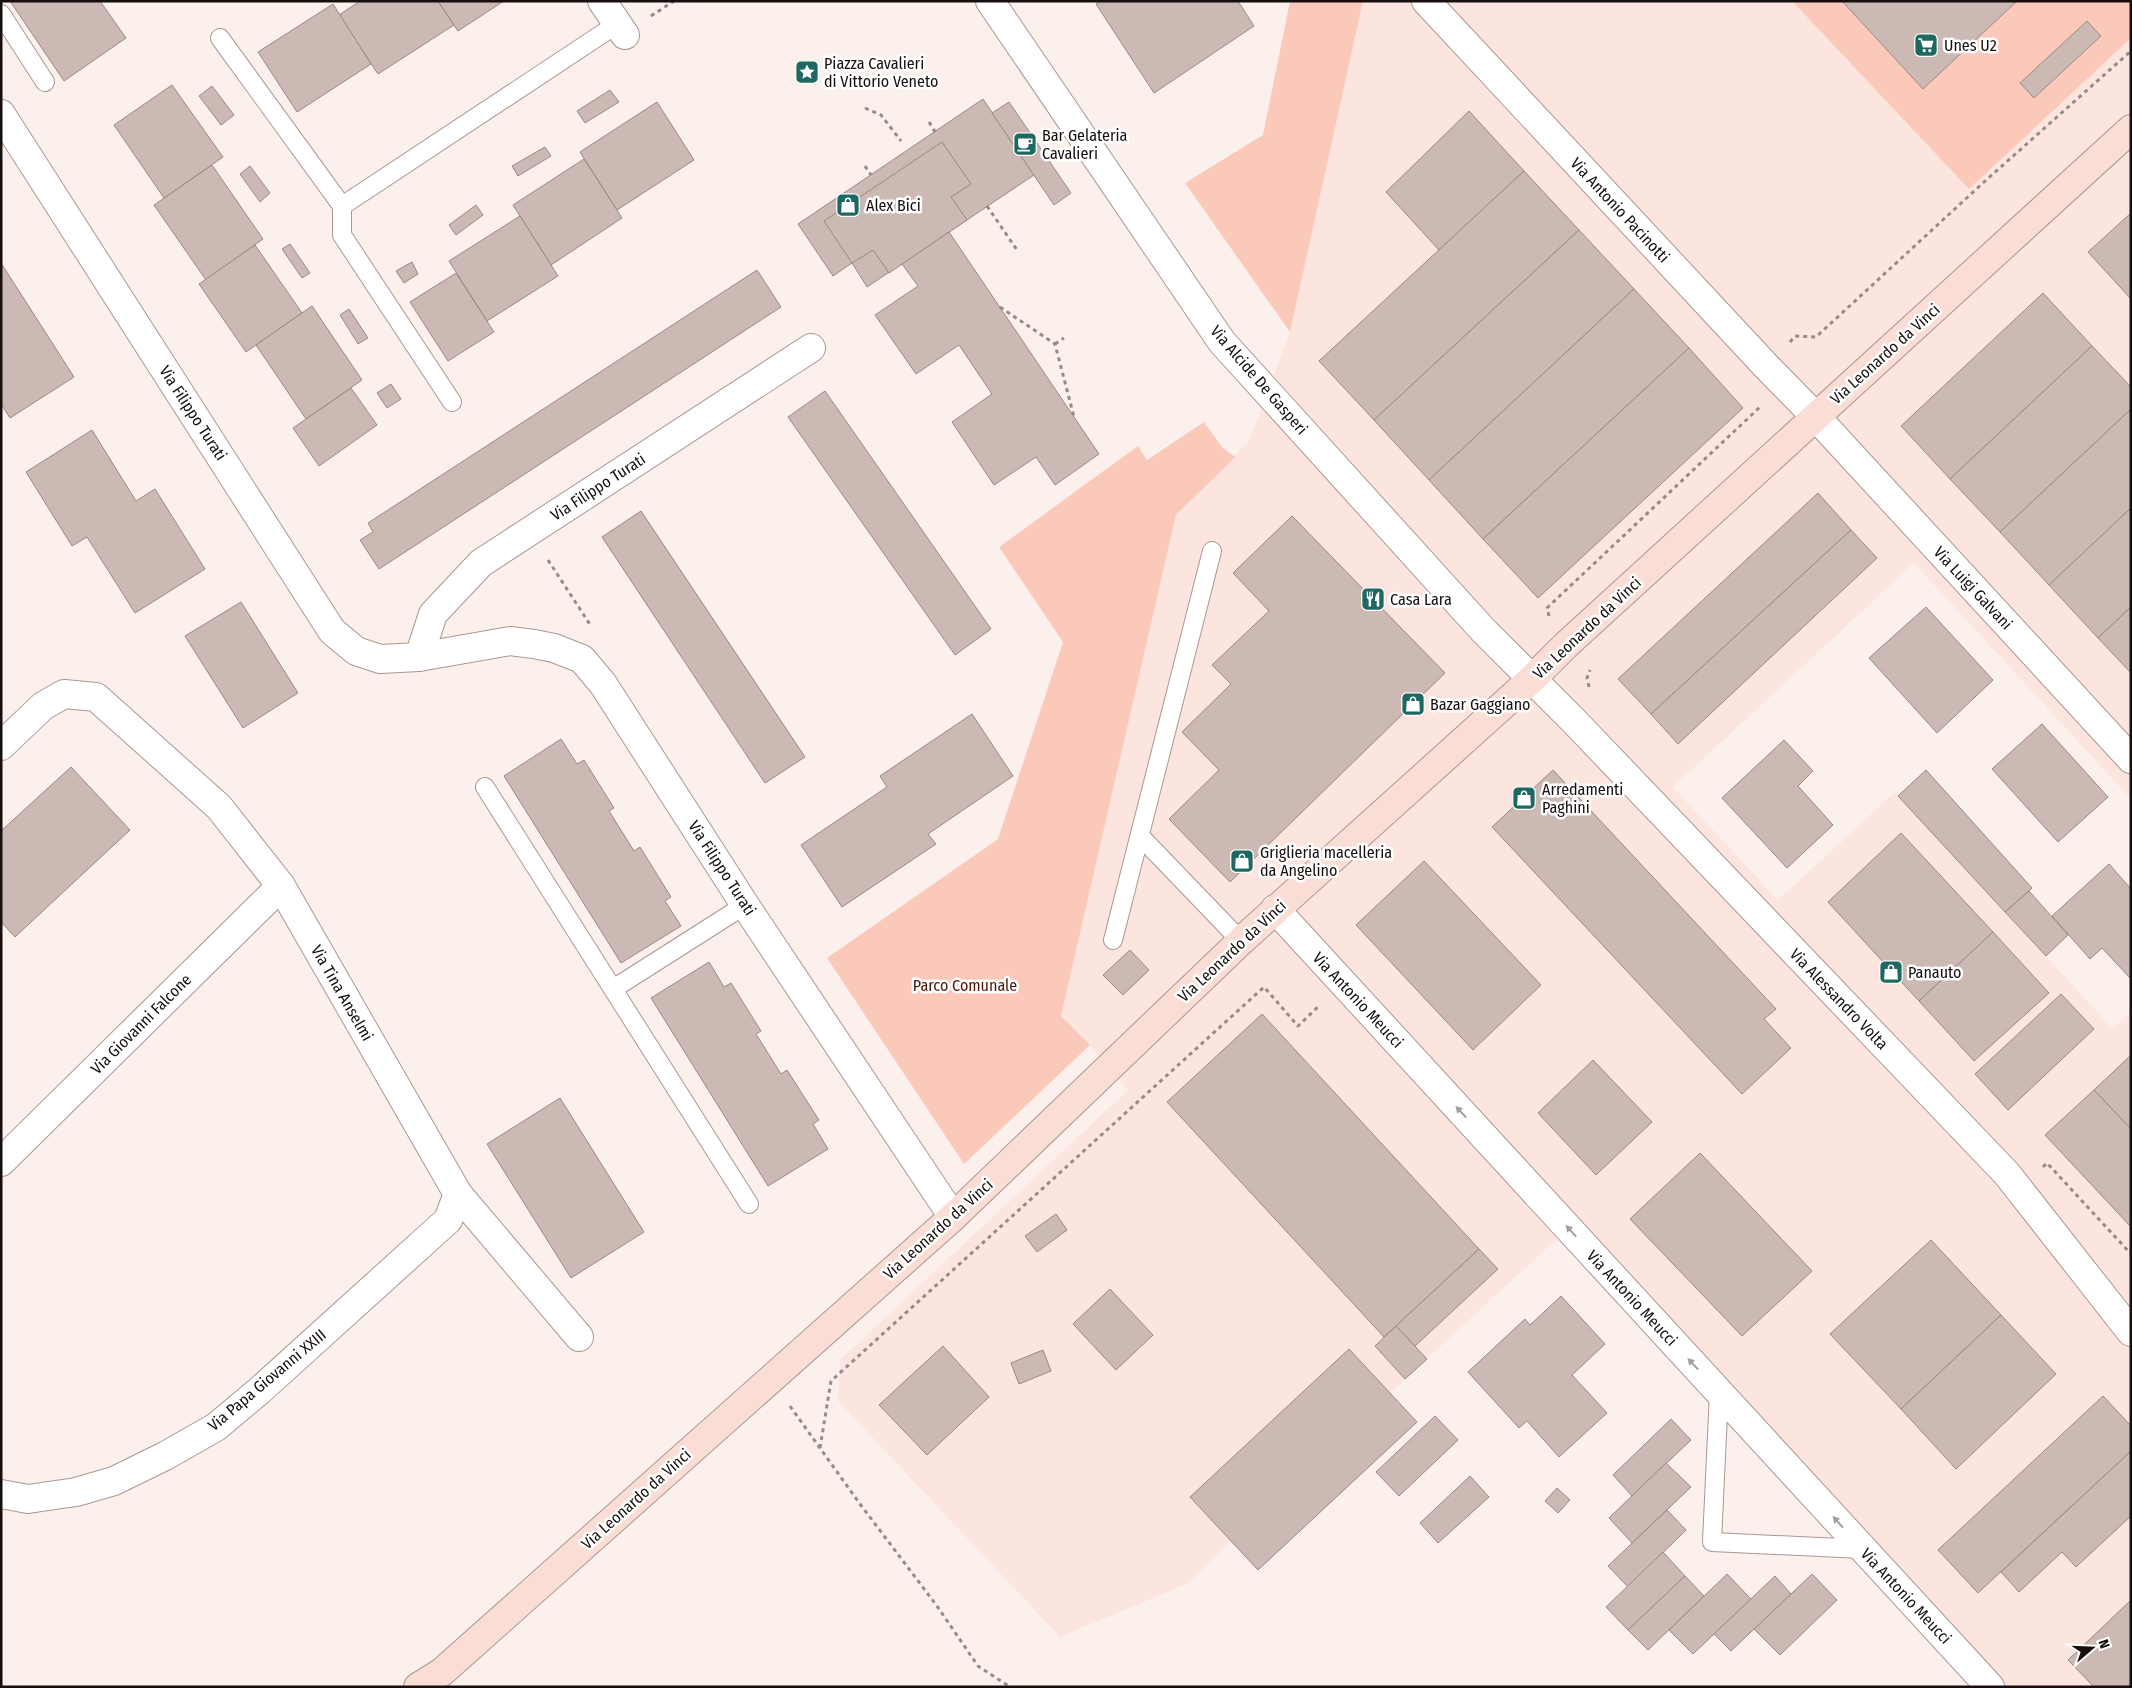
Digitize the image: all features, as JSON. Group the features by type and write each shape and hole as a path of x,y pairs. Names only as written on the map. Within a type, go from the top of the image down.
{"main road":[{"name":"Via Leonardo da Vinci","path":"418,1687 442,1672 953,1217 1275,909 1532,679 1566,645 2131,130"}],"street":[{"path":"602,1 621,29"},
{"name":"Via Alcide De Gasperi","path":"990,1 1222,342 1483,630 1532,679"},
{"name":"Via Antonio Pacinotti","path":"1426,1 1766,366 1816,417"},
{"name":"Via Filippo Turati","path":"1,114 10,149 332,631 356,651 380,659 419,657 510,641 554,648 582,659 603,684 745,905 953,1217"},
{"name":"Via Filippo Turati","path":"419,657 433,614 481,563 811,348"},
{"name":"Via Luigi Galvani","path":"1816,417 2131,759"},
{"name":"Via Alessandro Volta","path":"1532,679 1574,720 2007,1174 2131,1332"},
{"name":"Via Tina Anselmi","path":"1,746 42,706 64,694 96,698 219,807 281,886 458,1194 579,1338"},
{"name":"Via Giovanni Falcone","path":"1,1162 281,886"},
{"name":"Via Antonio Meucci","path":"1275,909 1990,1687"},
{"name":"Via Papa Giovanni XXIII","path":"1,1494 28,1498 76,1492 114,1480 164,1456 216,1427 448,1220 458,1194"}],"lane":[{"path":"1,14 45,82"},
{"path":"342,206 621,29"},
{"path":"220,38 342,206 342,236 452,402"},
{"path":"1113,940 1212,551"},
{"path":"486,788 749,1204"},
{"path":"1140,836 1241,941"},
{"path":"613,988 745,905"},
{"path":"1719,1392 1712,1542 1862,1549"}],"path":[{"path":"865,108 881,115 901,141"},
{"path":"929,122 937,135"},
{"path":"864,166 871,175"},
{"path":"987,206 1017,250"},
{"path":"1000,307 1055,344 1074,417"},
{"path":"1055,344 1064,338"},
{"path":"529,532 592,628 582,659"},
{"path":"820,1448 831,1381 1264,987 1298,1026 1344,984"},
{"path":"771,1379 860,1504 937,1606 978,1666 1010,1687"}],"shaded area":[{"path":"1363,1 1792,1 1969,188 2131,38 2131,799 1914,563 1673,787 1778,900 1895,792 2113,1029 2131,1012 2131,1687 2001,1687 1575,1222 1390,1393 1417,1422 1258,1570 1231,1541 1187,1584 1060,1637 838,1401 840,1360 1128,1090 1090,1045 1061,1016 1176,515 1249,441 1290,332"}],"green space":[{"path":"1290,1 1363,1 1290,332 1185,183 1263,135"},
{"path":"1792,1 2131,1 2131,38 1969,189"},
{"name":"Parco Comunale","path":"1204,422 1222,447 1235,457 1176,515 1061,1016 1090,1045 964,1164 827,958 998,839 1063,642 999,547 1138,446 1147,460"}],"building":[{"path":"10,1 100,1 126,38 64,81"},
{"path":"360,1 438,1 454,25 378,74 339,15"},
{"path":"438,1 504,1 458,31"},
{"path":"1100,1 1238,1 1254,26 1154,93 1096,4"},
{"name":"Unes U2","path":"1842,1 2017,1 1923,89"},
{"path":"333,4 371,64 297,112 258,52"},
{"path":"2087,21 2101,36 2034,98 2020,83"},
{"path":"172,85 223,157 164,198 114,125"},
{"path":"212,86 234,115 221,125 199,96"},
{"path":"610,90 619,102 585,123 577,111"},
{"path":"983,99 1034,175 867,287 852,263 833,276 798,224"},
{"path":"657,102 694,160 617,210 580,152"},
{"name":"Bar Gelateria Cavalieri","path":"1009,102 1071,193 1054,205 992,113"},
{"path":"1469,111 1524,171 1439,250 1386,192"},
{"path":"942,142 971,184 951,197 967,220 889,273 873,250 852,263 824,221"},
{"path":"545,147 551,156 518,176 512,166"},
{"path":"584,159 622,218 551,265 513,205"},
{"path":"212,165 263,239 206,280 154,205"},
{"path":"250,166 270,193 260,202 240,174"},
{"path":"1524,171 1579,230 1374,420 1319,361"},
{"path":"476,205 483,215 456,235 449,225"},
{"path":"2131,213 2131,299 2088,252"},
{"path":"520,216 558,276 487,321 449,261"},
{"path":"1579,230 1634,289 1429,480 1374,420"},
{"path":"949,232 1099,454 1055,485 1036,457 994,485 952,422 992,394 959,345 916,374 875,315 918,286 902,264"},
{"path":"290,244 310,273 302,278 282,249"},
{"path":"255,245 302,313 246,352 199,284"},
{"path":"412,262 418,274 404,283 396,271"},
{"path":"1,263 74,377 10,418 1,404"},
{"path":"757,270 781,307 379,569 360,540 373,532 368,523"},
{"path":"456,273 494,332 448,361 410,302"},
{"path":"1634,289 1689,348 1483,539 1429,480"},
{"path":"2043,293 2092,346 1950,479 1901,426"},
{"path":"312,306 362,380 306,419 256,345"},
{"path":"349,309 368,338 358,344 340,315"},
{"path":"2092,346 2131,387 2131,409 2000,532 1950,479"},
{"path":"1689,348 1743,408 1538,598 1483,539"},
{"path":"391,384 401,399 387,408 377,393"},
{"path":"351,388 377,425 319,466 293,428"},
{"path":"825,391 991,629 955,655 788,417"},
{"path":"2131,409 2131,508 2049,585 2000,532"},
{"path":"92,430 136,501 155,489 205,569 135,613 87,537 72,546 26,472"},
{"path":"1818,493 1851,530 1651,714 1618,679"},
{"path":"2131,508 2131,607 2098,638 2049,585"},
{"path":"641,511 805,757 765,783 602,537"},
{"path":"1292,516 1445,673 1230,882 1169,819 1219,770 1182,732 1231,684 1212,665 1269,611 1233,573"},
{"path":"1851,530 1877,558 1678,744 1651,714"},
{"path":"241,602 298,693 243,728 185,636"},
{"path":"1926,607 1993,680 1937,733 1869,658"},
{"path":"2131,607 2131,673 2098,638"},
{"path":"972,714 1013,776 928,834 936,844 842,907 801,845 887,787 880,776"},
{"path":"2042,724 2108,797 2058,842 1992,769"},
{"path":"561,739 577,764 584,760 614,808 609,811 634,851 640,847 671,897 665,901 681,926 621,963 504,776"},
{"path":"1784,740 1813,771 1798,786 1833,825 1787,868 1722,798"},
{"path":"71,767 130,830 15,937 1,922 1,831"},
{"path":"1553,770 1776,1009 1764,1019 1791,1048 1742,1094 1492,827"},
{"path":"1926,770 2032,888 2005,912 1898,796"},
{"path":"1901,833 1993,932 1919,1001 1828,902"},
{"path":"1424,861 1541,985 1473,1050 1356,925"},
{"path":"2109,864 2131,889 2131,979 2102,948 2090,959 2052,916"},
{"path":"2029,891 2068,935 2046,956 2005,912"},
{"path":"1993,932 2049,993 1974,1061 1919,1001"},
{"path":"1130,950 1149,970 1123,995 1103,975"},
{"path":"709,962 724,987 731,983 761,1031 756,1034 781,1074 787,1070 819,1120 813,1124 828,1149 768,1186 651,998"},
{"path":"2061,994 2094,1029 2008,1110 1975,1074"},
{"path":"1262,1014 1479,1249 1384,1337 1167,1102"},
{"path":"2131,1055 2131,1129 2094,1090"},
{"path":"1593,1060 1652,1122 1596,1175 1538,1113"},
{"path":"2094,1090 2131,1129 2131,1227 2045,1135"},
{"path":"560,1098 644,1232 571,1278 487,1144"},
{"path":"1700,1153 1812,1271 1742,1336 1630,1219"},
{"path":"1056,1214 1067,1230 1037,1252 1025,1236"},
{"path":"1931,1240 2001,1315 1901,1409 1830,1334"},
{"path":"1479,1249 1498,1269 1415,1346 1396,1326"},
{"path":"1110,1289 1153,1335 1116,1370 1073,1324"},
{"path":"1561,1296 1605,1344 1572,1375 1607,1413 1559,1457 1527,1421 1519,1428 1468,1372 1525,1319 1530,1325"},
{"path":"2001,1315 2056,1374 1956,1469 1901,1409"},
{"path":"1396,1326 1427,1359 1405,1379 1375,1346"},
{"path":"943,1346 989,1397 927,1455 879,1405"},
{"path":"1349,1349 1417,1422 1258,1570 1190,1497"},
{"path":"1043,1350 1051,1371 1019,1384 1011,1363"},
{"path":"2103,1396 2131,1426 2131,1451 1978,1593 1938,1550"},
{"path":"1435,1416 1458,1440 1399,1496 1376,1472"},
{"path":"1671,1419 1691,1440 1632,1496 1613,1475"},
{"path":"2131,1451 2131,1516 2076,1567 2062,1552 2019,1592 2001,1572"},
{"path":"1666,1463 1691,1487 1632,1543 1609,1518"},
{"path":"1470,1476 1489,1497 1438,1543 1420,1523"},
{"path":"1557,1488 1570,1500 1558,1513 1545,1501"},
{"path":"1667,1510 1686,1530 1628,1587 1608,1566"},
{"path":"1663,1552 1685,1576 1628,1630 1606,1607"},
{"path":"1727,1574 1751,1599 1693,1654 1669,1630"},
{"path":"1812,1574 1837,1600 1780,1655 1754,1629"},
{"path":"1685,1576 1704,1596 1648,1650 1628,1630"},
{"path":"1775,1576 1791,1594 1731,1651 1714,1634"},
{"path":"2131,1600 2131,1687 2094,1687 2068,1660"}],"place":[{"name":"Unes U2","path":"1926,45"},
{"name":"Piazza Cavalieri di Vittorio Veneto","path":"807,72"},
{"name":"Bar Gelateria Cavalieri","path":"1025,144"},
{"name":"Alex Bici","path":"848,205"},
{"name":"Casa Lara","path":"1373,599"},
{"name":"Bazar Gaggiano","path":"1413,704"},
{"name":"Arredamenti Paghini","path":"1524,798"},
{"name":"Griglieria macelleria da Angelino","path":"1242,861"},
{"name":"Panauto","path":"1891,972"}]}
